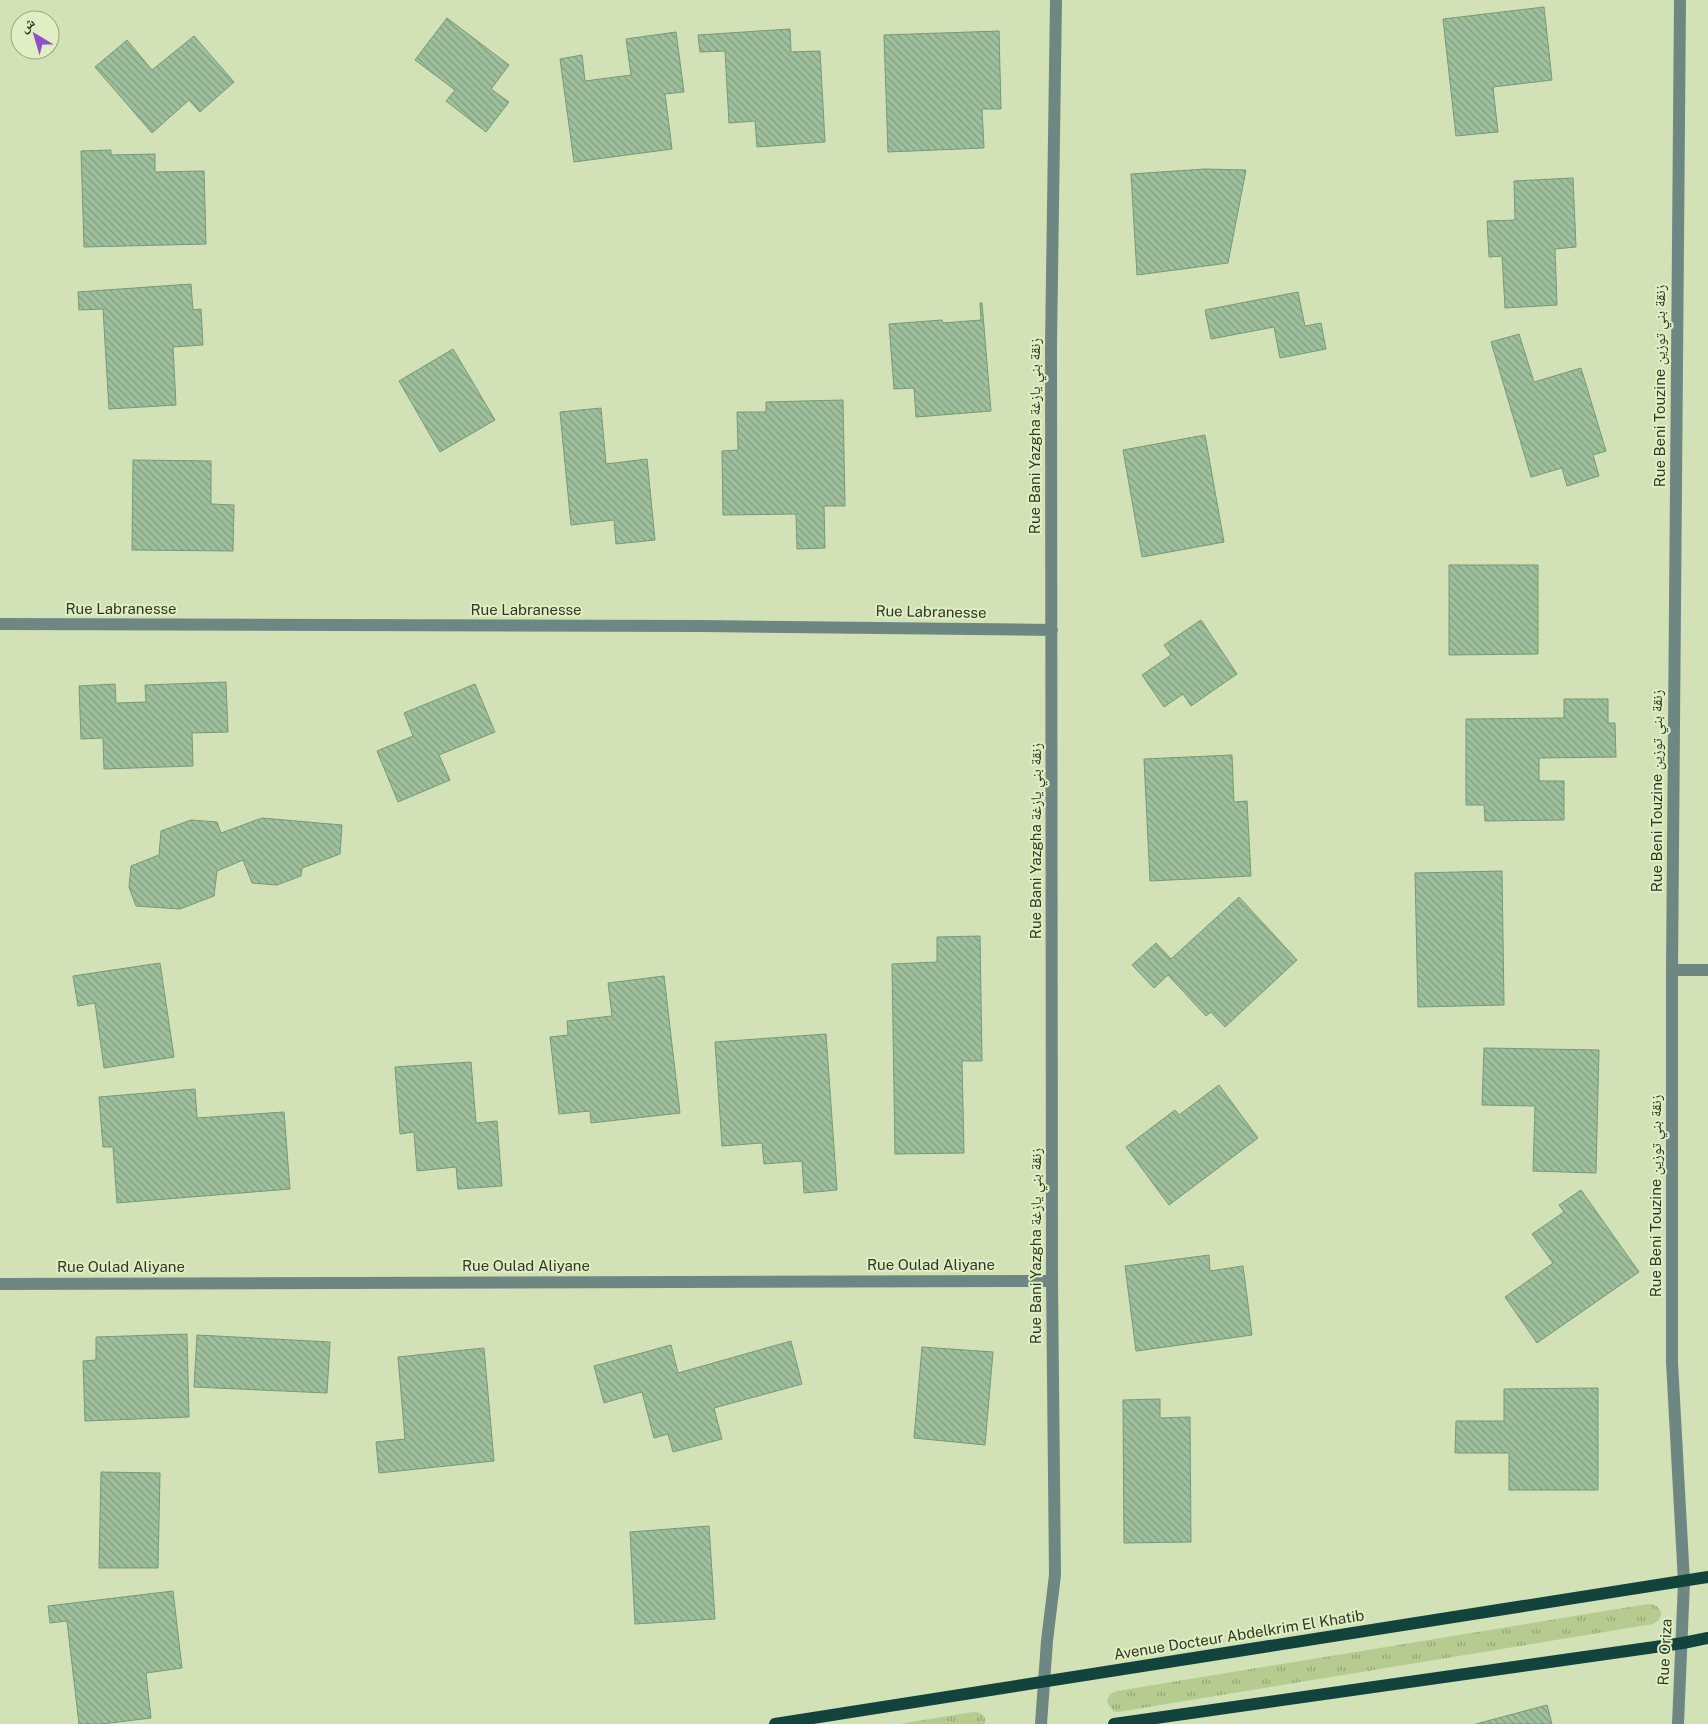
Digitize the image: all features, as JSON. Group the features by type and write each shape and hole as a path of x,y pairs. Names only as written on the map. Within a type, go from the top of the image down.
{"main road":[{"name":"Avenue Docteur Abdelkrim El Khatib","path":"775,1724 1708,1577"},
{"path":"1114,1724 1708,1638"}],"street":[{"name":"Rue Bani Yazgha زنقة بني يازغة","path":"1041,1724 1047,1640 1055,1575 1052,1281 1051,345 1056,0"},
{"name":"Rue Beni Touzine زنقة بني توزين","path":"1680,0 1672,970 1672,1362 1684,1582"},
{"name":"Rue Labranesse","path":"0,624 703,626 1052,630"},
{"path":"1672,970 1708,970"},
{"name":"Rue Oulad Aliyane","path":"0,1284 1052,1281"},
{"name":"Rue Oriza","path":"1678,1724 1684,1582"}],"green space":[{"path":"1648,1604 1657,1606 1661,1612 1660,1618 1653,1624 1118,1712 1113,1711 1107,1702 1110,1695 1117,1691"},
{"path":"973,1712 983,1715 985,1724 899,1724"}],"building":[{"path":"1544,7 1552,80 1493,87 1498,132 1456,136 1443,19"},
{"path":"447,18 509,65 491,89 509,102 486,132 446,101 455,90 415,60"},
{"path":"790,29 791,52 820,51 825,142 757,147 755,121 729,123 725,51 700,52 698,35"},
{"path":"999,31 1001,109 982,109 984,148 888,152 884,35"},
{"path":"676,32 684,92 665,94 672,149 574,162 560,59 582,55 585,81 631,75 626,39"},
{"path":"194,36 234,82 200,112 189,100 152,133 95,67 127,40 152,70"},
{"path":"111,150 111,155 155,154 155,172 204,171 206,244 84,247 81,151"},
{"path":"1205,169 1246,170 1228,263 1137,275 1131,174"},
{"path":"1573,178 1576,247 1555,249 1557,305 1505,308 1502,256 1489,257 1487,221 1515,220 1514,181"},
{"path":"191,284 193,310 201,309 203,345 173,347 176,405 109,409 103,309 79,310 78,292"},
{"path":"1298,292 1305,326 1321,323 1326,349 1280,358 1274,327 1211,339 1205,310"},
{"path":"980,303 982,303 991,411 916,417 914,388 894,389 889,324 942,320 943,323 981,320"},
{"path":"1519,334 1534,382 1581,368 1606,451 1593,455 1599,476 1567,486 1562,468 1531,477 1491,342"},
{"path":"453,349 495,420 440,452 399,381"},
{"path":"843,400 845,506 824,506 825,548 797,549 796,514 723,515 722,451 738,450 737,412 766,412 766,402"},
{"path":"601,408 606,464 647,459 655,540 616,544 614,520 571,525 560,412"},
{"path":"1205,435 1224,542 1142,557 1123,450"},
{"path":"133,460 211,461 211,504 234,505 233,551 132,550"},
{"path":"1449,565 1538,565 1538,654 1449,655"},
{"path":"1201,620 1237,674 1191,706 1183,694 1164,707 1142,675 1171,655 1164,645"},
{"path":"226,682 228,732 192,733 193,766 104,769 103,738 81,739 79,686 115,684 116,703 146,702 145,685"},
{"path":"475,684 495,732 439,755 450,780 398,802 377,751 413,736 404,713"},
{"path":"1564,699 1608,699 1608,723 1615,723 1616,757 1539,758 1539,781 1564,781 1564,820 1485,821 1484,805 1466,805 1466,719 1564,718"},
{"path":"1232,755 1234,802 1247,801 1251,876 1150,881 1144,759"},
{"path":"262,818 342,825 340,854 302,868 301,876 277,885 252,883 243,860 217,871 214,896 180,909 136,906 129,887 131,866 159,855 161,831 191,820 217,822 221,833"},
{"path":"1502,871 1504,1005 1418,1007 1415,873"},
{"path":"1239,897 1297,960 1225,1027 1211,1012 1206,1016 1168,975 1154,988 1132,965 1156,943 1171,959"},
{"path":"980,936 982,1061 962,1061 964,1153 895,1154 892,964 937,962 937,937"},
{"path":"160,963 174,1057 104,1068 95,1003 78,1006 73,976"},
{"path":"664,976 680,1113 591,1123 590,1111 559,1114 550,1037 568,1035 567,1021 612,1016 608,983"},
{"path":"826,1034 837,1190 804,1193 802,1161 764,1164 762,1143 722,1146 715,1042"},
{"path":"1484,1048 1599,1050 1596,1173 1533,1171 1535,1106 1482,1105"},
{"path":"471,1062 476,1123 497,1121 502,1186 458,1189 456,1167 417,1171 414,1132 400,1134 395,1067"},
{"path":"1219,1085 1258,1138 1169,1205 1126,1147 1175,1110 1179,1115"},
{"path":"195,1089 197,1118 284,1112 290,1189 117,1203 113,1147 103,1147 99,1097"},
{"path":"1581,1190 1639,1272 1537,1343 1505,1297 1553,1263 1532,1234 1564,1212 1559,1205"},
{"path":"1209,1255 1210,1271 1243,1266 1252,1335 1136,1351 1125,1266"},
{"path":"187,1334 189,1417 85,1421 83,1361 96,1360 96,1337"},
{"path":"197,1335 330,1342 327,1393 194,1387"},
{"path":"791,1341 802,1384 714,1408 722,1439 673,1452 668,1434 654,1438 642,1392 604,1403 594,1366 671,1345 678,1373"},
{"path":"922,1347 993,1352 985,1445 914,1438"},
{"path":"484,1348 494,1461 379,1473 376,1442 405,1439 398,1357"},
{"path":"1598,1388 1598,1490 1509,1490 1509,1453 1455,1453 1456,1421 1504,1421 1504,1389"},
{"path":"1160,1399 1160,1418 1190,1417 1191,1542 1124,1543 1123,1400"},
{"path":"101,1472 160,1473 158,1568 99,1568"},
{"path":"709,1526 715,1619 635,1624 630,1532"},
{"path":"173,1591 182,1668 146,1673 151,1718 102,1724 79,1724 67,1621 50,1623 48,1606"},
{"path":"1547,1705 1552,1724 1476,1724"}]}
